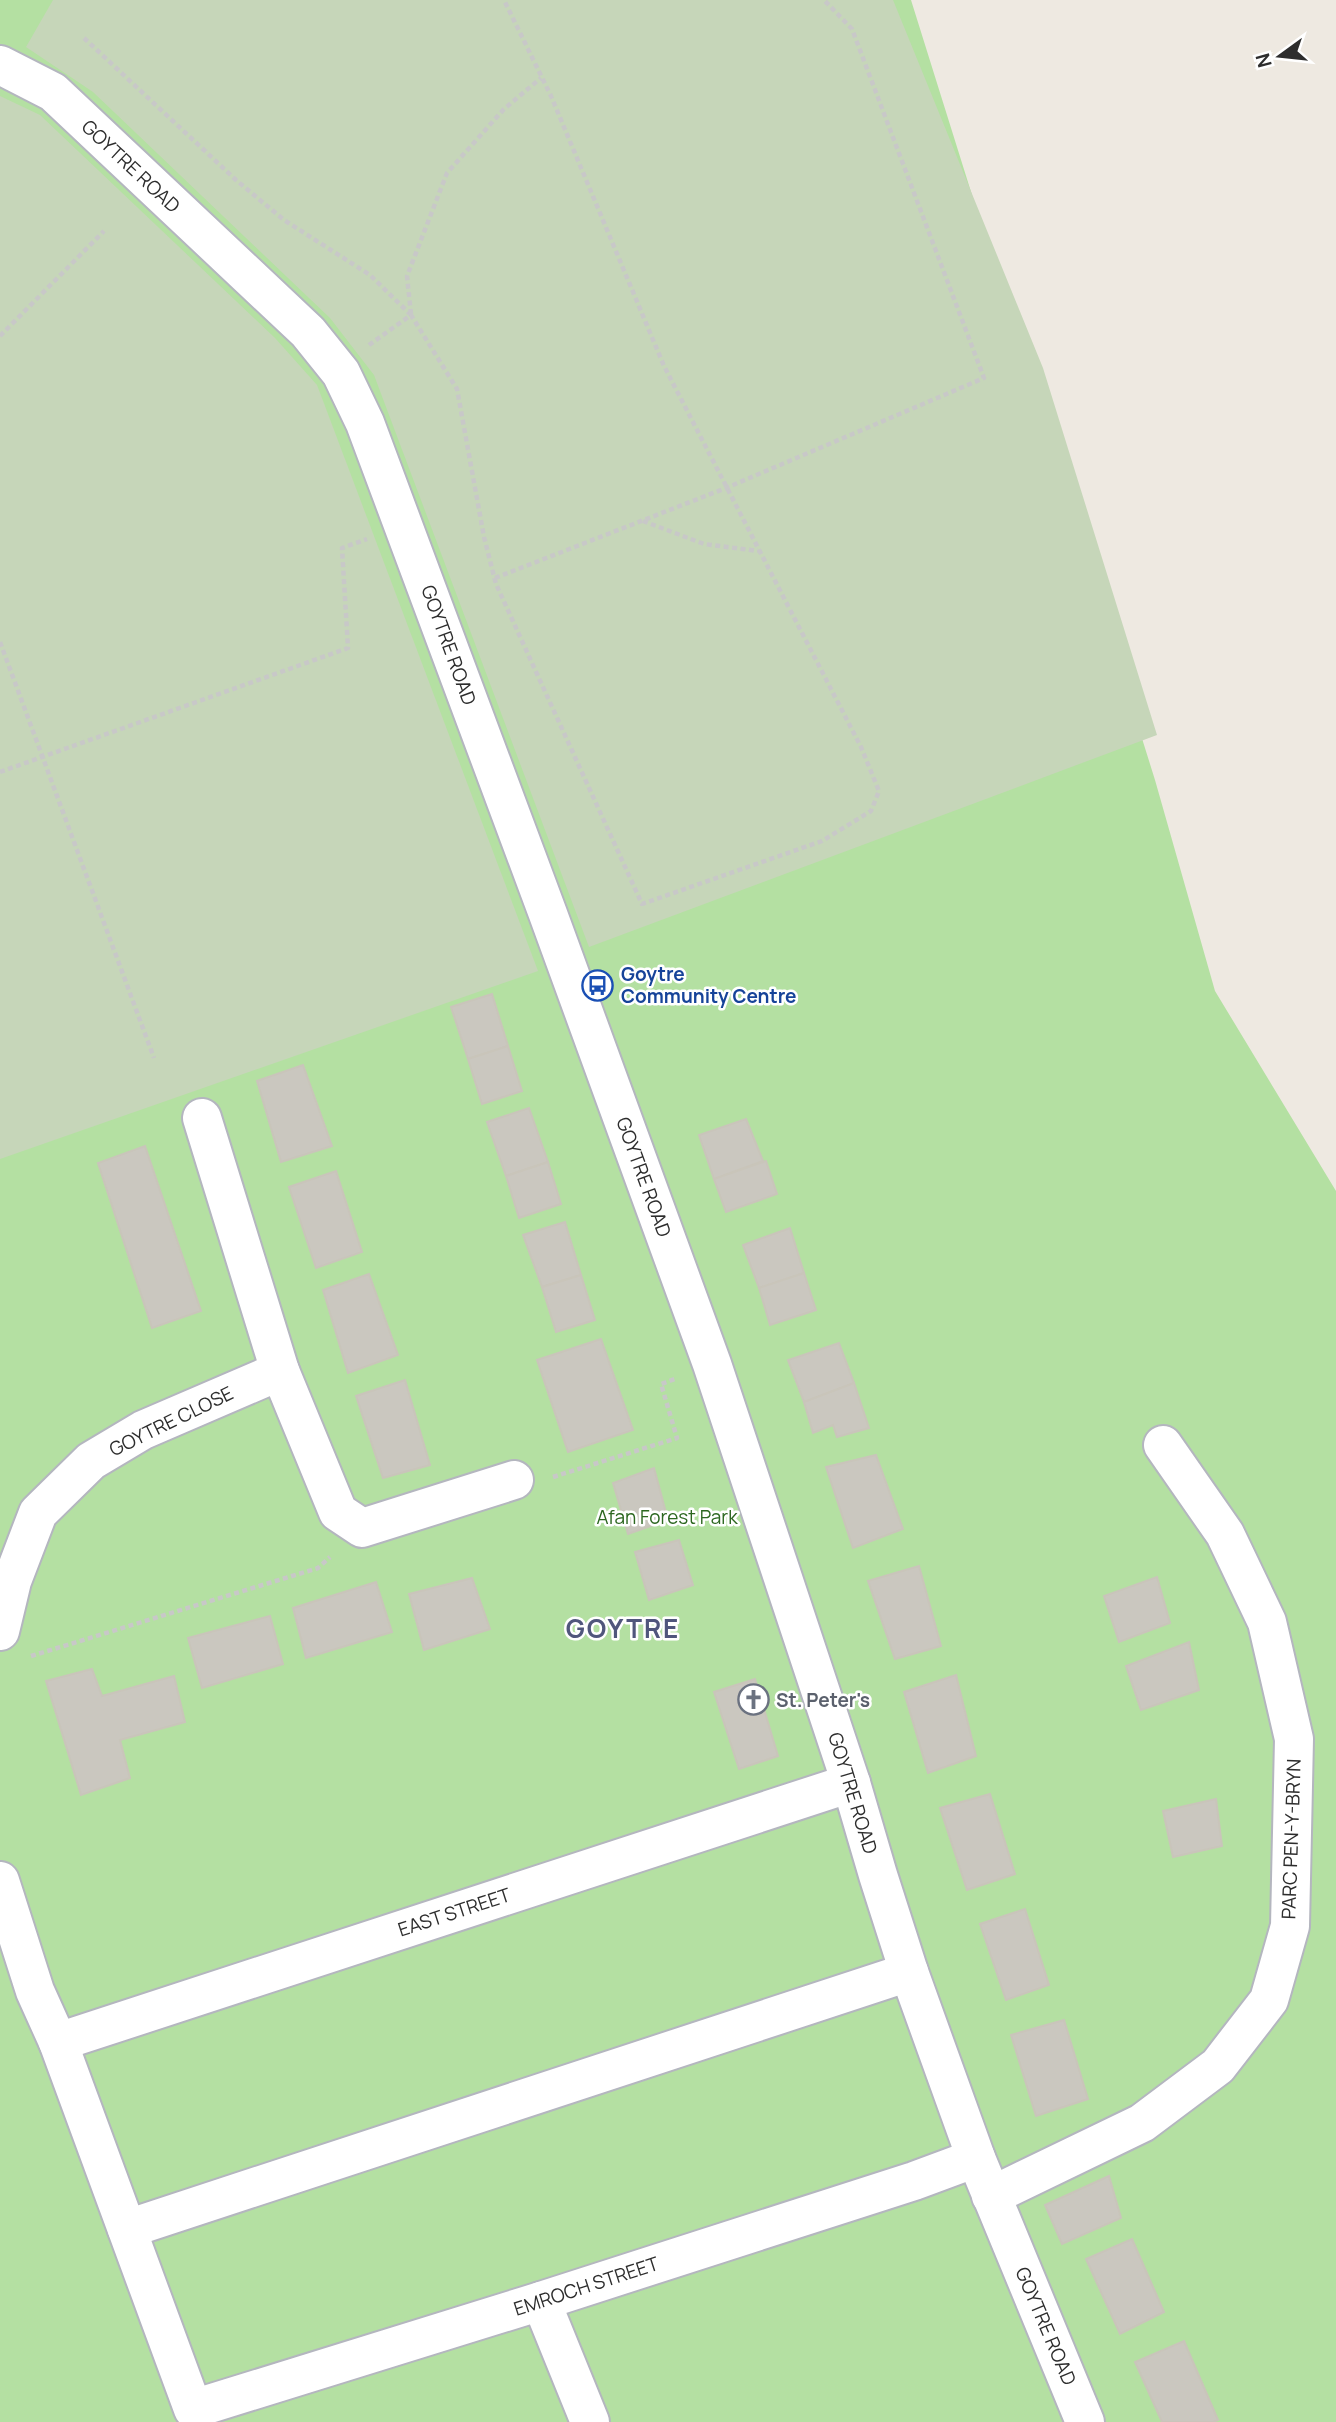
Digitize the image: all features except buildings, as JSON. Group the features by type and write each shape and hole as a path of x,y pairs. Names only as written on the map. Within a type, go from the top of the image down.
{"street":[{"name":"GOYTRE ROAD","path":"0,65 54,92 308,332 337,368 365,423 712,1364 851,1783 877,1875 909,1972 976,2158 1085,2422"},
{"path":"202,1118 280,1371 338,1512 362,1528 514,1480"},
{"name":"GOYTRE CLOSE","path":"0,1631 12,1581 38,1513 91,1461 143,1430 280,1371"},
{"name":"PARC PEN-Y-BRYN","path":"991,2196 1142,2123 1218,2066 1269,2000 1290,1926 1294,1739 1267,1622 1225,1534 1163,1445"},
{"name":"EAST STREET","path":"58,2042 851,1783"},
{"path":"0,1881 35,1992 58,2042 127,2229 909,1972"},
{"name":"EMROCH STREET","path":"127,2229 193,2409 541,2301 976,2158"},
{"path":"541,2301 590,2422"}],"path":[{"path":"84,38 236,180 284,220 370,275 411,315 457,389 484,537 495,578 642,904 822,841 871,811 879,790 860,747 664,366 541,78 504,0"},
{"path":"495,578 726,488 984,378 852,29 824,0"},
{"path":"411,315 407,276 447,173 504,109 541,78"},
{"path":"0,336 104,231"},
{"path":"337,368 411,315"},
{"path":"642,521 704,544 758,551"},
{"path":"0,772 348,648 342,548 404,527"},
{"path":"0,642 154,1058"},
{"path":"514,1480 552,1477 677,1438 661,1384 712,1364"},
{"path":"26,1658 318,1568 362,1528"}],"green space":[{"name":"Afan Forest Park","path":"0,0 911,0 1155,780 1215,991 1336,1191 1336,2422 0,2422"},
{"path":"53,0 893,0 1043,368 1157,735 589,947 374,375 330,318 93,92 26,47"},
{"path":"0,96 40,115 275,338 317,385 538,971 0,1159"}],"place":[{"name":"Goytre Community Centre","path":"598,985"},
{"name":"St. Peter's","path":"753,1700"}],"district":[{"name":"GOYTRE","path":"623,1628"}]}
